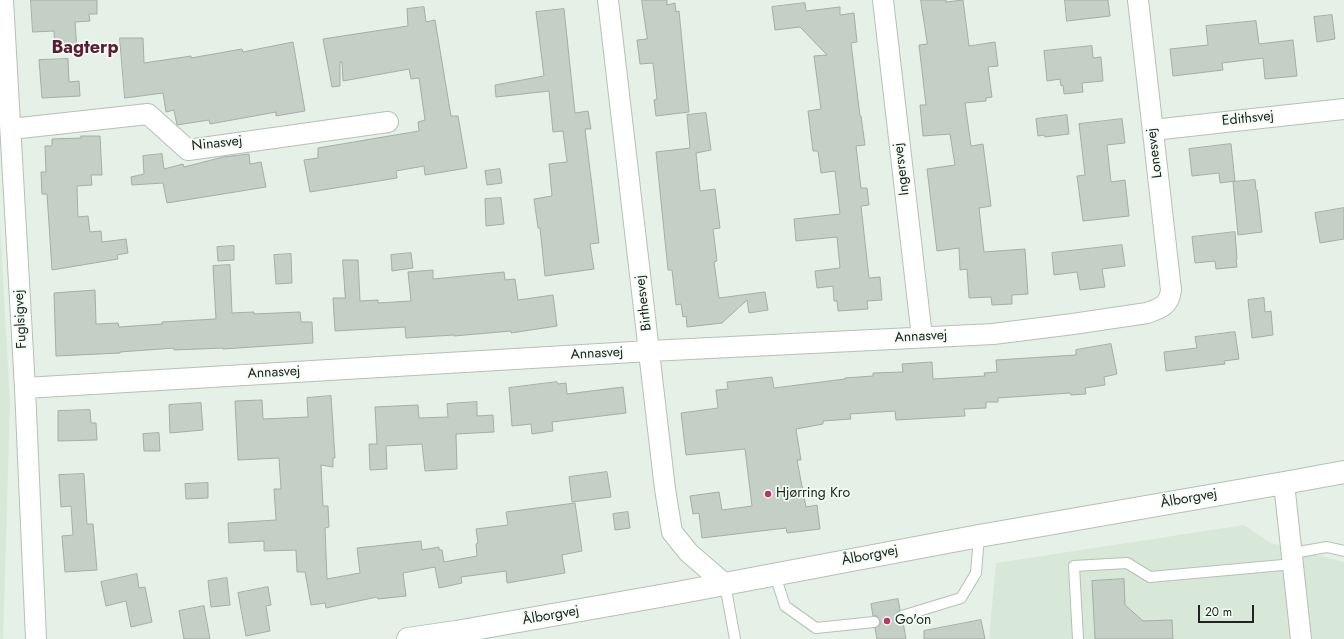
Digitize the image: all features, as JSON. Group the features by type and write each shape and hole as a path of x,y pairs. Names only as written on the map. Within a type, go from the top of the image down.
{"main road":[{"name":"Ålborgvej","path":"434,639 979,536 1344,472"},
{"name":"Ålborgvej","path":"408,639 456,636"}],"street":[{"name":"Fuglsigvej","path":"3,0 25,388 36,639"},
{"name":"Birthesvej","path":"608,0 665,488 672,532 689,553 725,584"},
{"name":"Ingersvej","path":"883,0 922,337"},
{"name":"Lonesvej","path":"1138,0 1171,290 1170,298 1166,305"},
{"name":"Edithsvej","path":"1153,130 1344,108"},
{"name":"Ninasvej","path":"11,129 148,114 188,150 388,122"},
{"name":"Annasvej","path":"25,388 650,351 993,334 1147,313 1166,305"},
{"path":"1284,483 1301,639"}],"lane":[{"path":"902,616 961,598 976,573 979,536"},
{"path":"1078,639 1074,566 1127,563 1150,577 1293,558 1327,547 1344,551"},
{"path":"775,575 785,606 816,628 874,622"},
{"path":"725,584 735,639"}],"shaded area":[{"path":"0,223 10,405 3,639 0,639"},
{"path":"1244,525 1271,543 1344,562 1344,639 989,639 996,563"}],"building":[{"path":"31,0 97,0 97,14 89,14 90,21 75,22 77,50 55,51 54,31 33,32"},
{"path":"642,0 667,0 667,5 675,3 676,12 679,11 689,112 656,116 654,100 657,99 653,63 640,64 637,40 647,39"},
{"path":"921,0 946,0 946,2 963,0 969,46 995,42 998,66 988,67 992,97 986,98 986,101 965,103 971,146 983,144 991,206 979,208 984,252 1025,249 1028,294 1012,295 1012,304 992,305 991,297 969,298 967,269 960,270 959,248 937,251 927,169 955,165 950,134 923,136 920,105 926,105 919,45 927,44"},
{"path":"1065,0 1108,0 1110,16 1067,21"},
{"path":"805,3 806,11 840,7 840,15 854,13 857,42 851,43 865,145 856,146 861,188 867,188 869,205 861,206 869,278 880,277 882,300 867,301 868,309 838,311 837,301 834,301 833,286 817,288 815,271 840,268 837,237 796,241 794,219 840,214 835,171 821,173 818,151 813,151 808,111 821,109 814,56 827,55 800,27 775,30 772,7"},
{"path":"424,7 426,22 435,20 451,116 458,116 467,168 425,175 424,166 396,171 397,178 310,192 304,160 318,158 318,148 419,131 418,122 425,120 419,78 411,79 409,69 343,81 342,62 340,62 340,86 332,87 323,39 408,26 407,9"},
{"path":"564,9 575,113 588,111 591,129 585,129 599,243 590,244 594,269 545,276 540,228 538,228 534,199 552,196 549,164 567,162 563,131 553,132 549,91 496,97 495,85 544,76 536,12"},
{"path":"1332,15 1335,39 1317,42 1314,17"},
{"path":"1256,21 1259,44 1293,40 1297,76 1265,79 1263,58 1222,63 1223,70 1173,76 1170,49 1208,45 1206,26"},
{"path":"120,38 143,38 144,63 191,56 191,58 242,49 243,52 293,42 305,111 276,116 276,112 210,124 209,120 177,125 174,110 166,112 163,93 125,98"},
{"path":"1092,46 1093,58 1101,57 1103,81 1082,83 1083,92 1064,94 1063,85 1061,86 1060,79 1047,81 1044,51"},
{"path":"68,59 69,82 79,81 80,96 42,98 39,60"},
{"path":"706,113 711,150 696,153 700,191 715,189 720,228 713,229 717,261 714,262 719,298 765,292 768,310 749,313 747,300 722,323 687,327 686,316 683,317 681,304 676,305 672,270 668,270 656,152 690,148 687,115"},
{"path":"1067,115 1069,134 1045,137 1044,135 1038,136 1036,119"},
{"path":"1122,119 1125,143 1107,145 1111,182 1125,180 1129,216 1083,221 1077,176 1085,175 1079,124"},
{"path":"81,136 100,136 102,175 91,175 92,185 77,186 78,217 88,216 90,232 101,231 102,242 126,239 128,253 117,255 118,259 52,270 47,194 42,194 41,172 46,172 45,146 52,146 52,139 81,138"},
{"path":"1231,144 1235,181 1220,183 1219,173 1192,176 1189,149"},
{"path":"162,154 164,169 183,164 184,167 223,157 249,154 250,164 261,162 266,187 167,203 163,183 132,185 131,177 144,174 143,156"},
{"path":"500,169 502,183 487,185 485,171"},
{"path":"1255,180 1262,232 1238,235 1233,182"},
{"path":"501,198 504,224 486,226 485,199"},
{"path":"1344,208 1344,239 1320,243 1315,213"},
{"path":"1235,232 1237,267 1216,269 1215,261 1195,263 1192,237"},
{"path":"1122,245 1125,266 1102,269 1105,287 1080,290 1077,272 1054,275 1052,253"},
{"path":"234,246 234,260 218,261 217,247"},
{"path":"411,253 413,268 392,271 391,255"},
{"path":"291,254 292,283 276,284 274,255"},
{"path":"343,260 358,260 360,301 378,300 378,303 411,301 408,272 433,270 433,279 504,272 505,280 515,279 518,300 553,295 557,326 511,333 511,331 406,338 405,327 335,331 333,298 345,298"},
{"path":"230,265 232,313 254,312 254,314 300,312 301,322 312,322 313,343 223,349 174,350 174,348 120,353 56,356 54,293 95,290 96,324 118,323 119,327 162,324 162,322 216,319 213,266"},
{"path":"1264,298 1265,312 1271,311 1273,335 1252,338 1248,300"},
{"path":"1235,332 1239,359 1224,361 1225,364 1166,371 1164,352 1197,348 1195,337"},
{"path":"1111,344 1117,374 1104,377 1105,385 1085,388 1086,394 1071,395 1070,393 998,398 998,402 986,402 986,408 964,409 965,416 896,420 895,411 850,414 851,419 823,421 823,424 796,429 801,460 797,460 806,507 817,505 820,529 787,533 786,528 702,538 699,513 693,514 690,496 719,492 722,510 752,506 745,449 686,455 681,413 718,408 716,390 728,389 727,382 772,377 774,388 845,378 873,376 873,373 903,372 902,364 932,362 933,379 985,376 984,373 997,372 996,360 1076,355 1076,350"},
{"path":"557,382 558,384 566,383 567,394 623,387 626,413 552,422 553,431 532,434 531,424 512,426 509,388"},
{"path":"331,396 335,458 333,458 333,467 321,465 323,506 328,506 329,527 325,528 327,579 360,573 357,548 421,541 422,550 439,547 439,550 442,550 444,562 477,556 476,544 478,543 476,529 508,525 506,512 575,503 582,551 562,555 565,573 507,583 506,571 461,577 462,583 439,588 435,567 403,573 406,596 378,599 377,597 326,608 325,603 311,605 305,572 297,572 296,550 264,551 264,541 229,543 228,523 276,520 274,489 281,489 279,458 238,460 235,401 262,400 263,419 308,417 307,398"},
{"path":"477,402 477,416 493,415 494,432 456,434 457,469 425,471 422,444 386,446 387,469 370,470 369,444 377,444 375,407 418,405 419,418 448,417 447,404"},
{"path":"201,403 203,430 170,433 169,405"},
{"path":"90,410 91,423 96,423 97,440 58,441 58,411"},
{"path":"159,433 160,451 144,451 143,434"},
{"path":"607,472 611,497 572,502 569,477"},
{"path":"84,474 87,524 93,524 97,570 65,572 62,536 73,535 71,506 61,507 59,475"},
{"path":"208,483 208,498 186,499 185,484"},
{"path":"628,512 630,528 615,530 613,514"},
{"path":"137,574 139,588 145,587 152,622 131,627 126,601 106,606 101,582"},
{"path":"227,578 230,605 211,607 208,581"},
{"path":"1124,579 1125,605 1143,621 1172,620 1173,639 1095,639 1092,581"},
{"path":"268,587 271,605 266,606 270,631 246,636 238,593"},
{"path":"898,599 900,610 897,612 896,618 898,621 903,622 906,639 877,639 875,628 880,625 880,621 877,616 873,616 871,604"},
{"path":"204,606 210,639 184,639 179,611"},
{"path":"981,620 985,639 924,639 924,631"}],"place":[{"name":"Hjørring Kro","path":"768,494"},
{"name":"Go'on","path":"887,621"}],"district":[{"name":"Bagterp","path":"85,49"}]}
